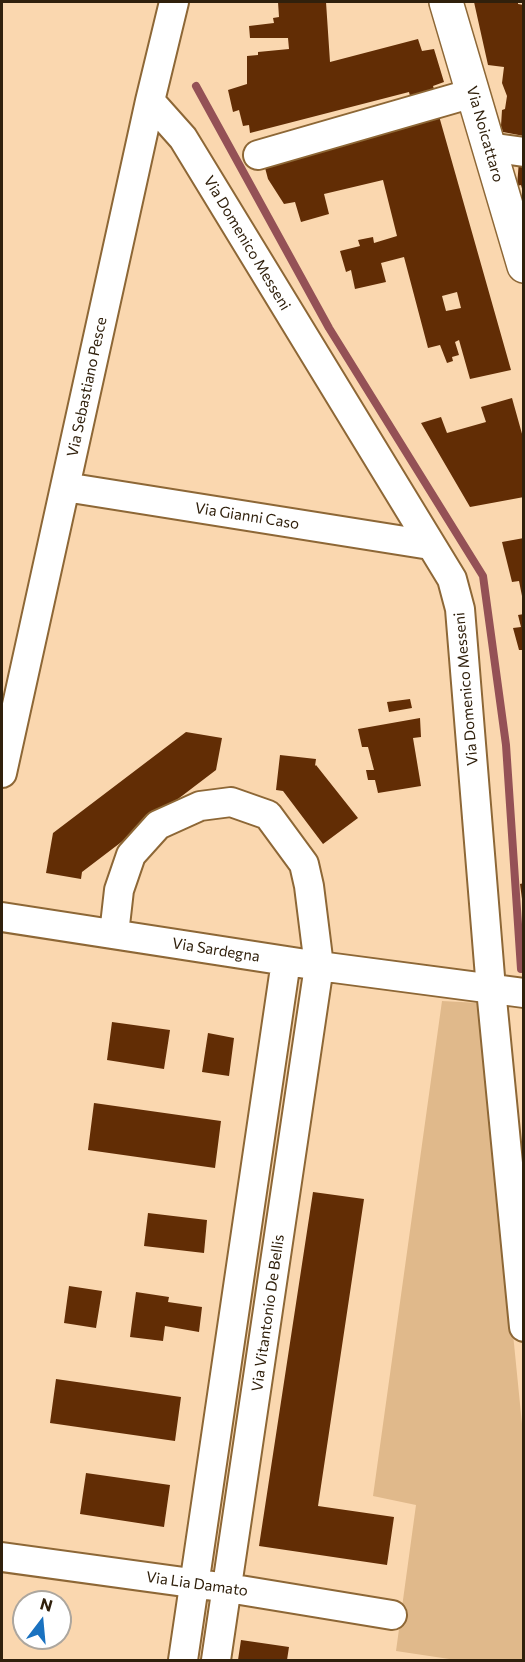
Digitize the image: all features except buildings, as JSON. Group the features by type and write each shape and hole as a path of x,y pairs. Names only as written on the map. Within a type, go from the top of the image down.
{"street":[{"name":"Via Sebastiano Pesce","path":"2,773 150,101 174,2"},
{"name":"Via Noicattaro","path":"446,2 488,147 522,253"},
{"path":"258,155 473,93"},
{"name":"Via Domenico Messeni","path":"150,101 183,138 452,579 459,609 491,989 524,1327"},
{"path":"488,147 524,152"},
{"name":"Via Gianni Caso","path":"65,487 430,545"},
{"path":"114,934 119,890 131,855 158,825 200,806 231,802 268,814 304,864 309,886 318,966"},
{"name":"Via Sardegna","path":"2,917 318,966 524,993"},
{"path":"183,1660 286,961"},
{"name":"Via Vitantonio De Bellis","path":"216,1660 318,966"},
{"name":"Via Lia Damato","path":"2,1557 228,1588 392,1615"}],"shaded area":[{"path":"442,1001 480,1003 523,1434 523,1660 456,1660 396,1651 416,1505 373,1496"}],"waterway":[{"path":"196,86 329,328 483,576 506,745 521,969"}]}
